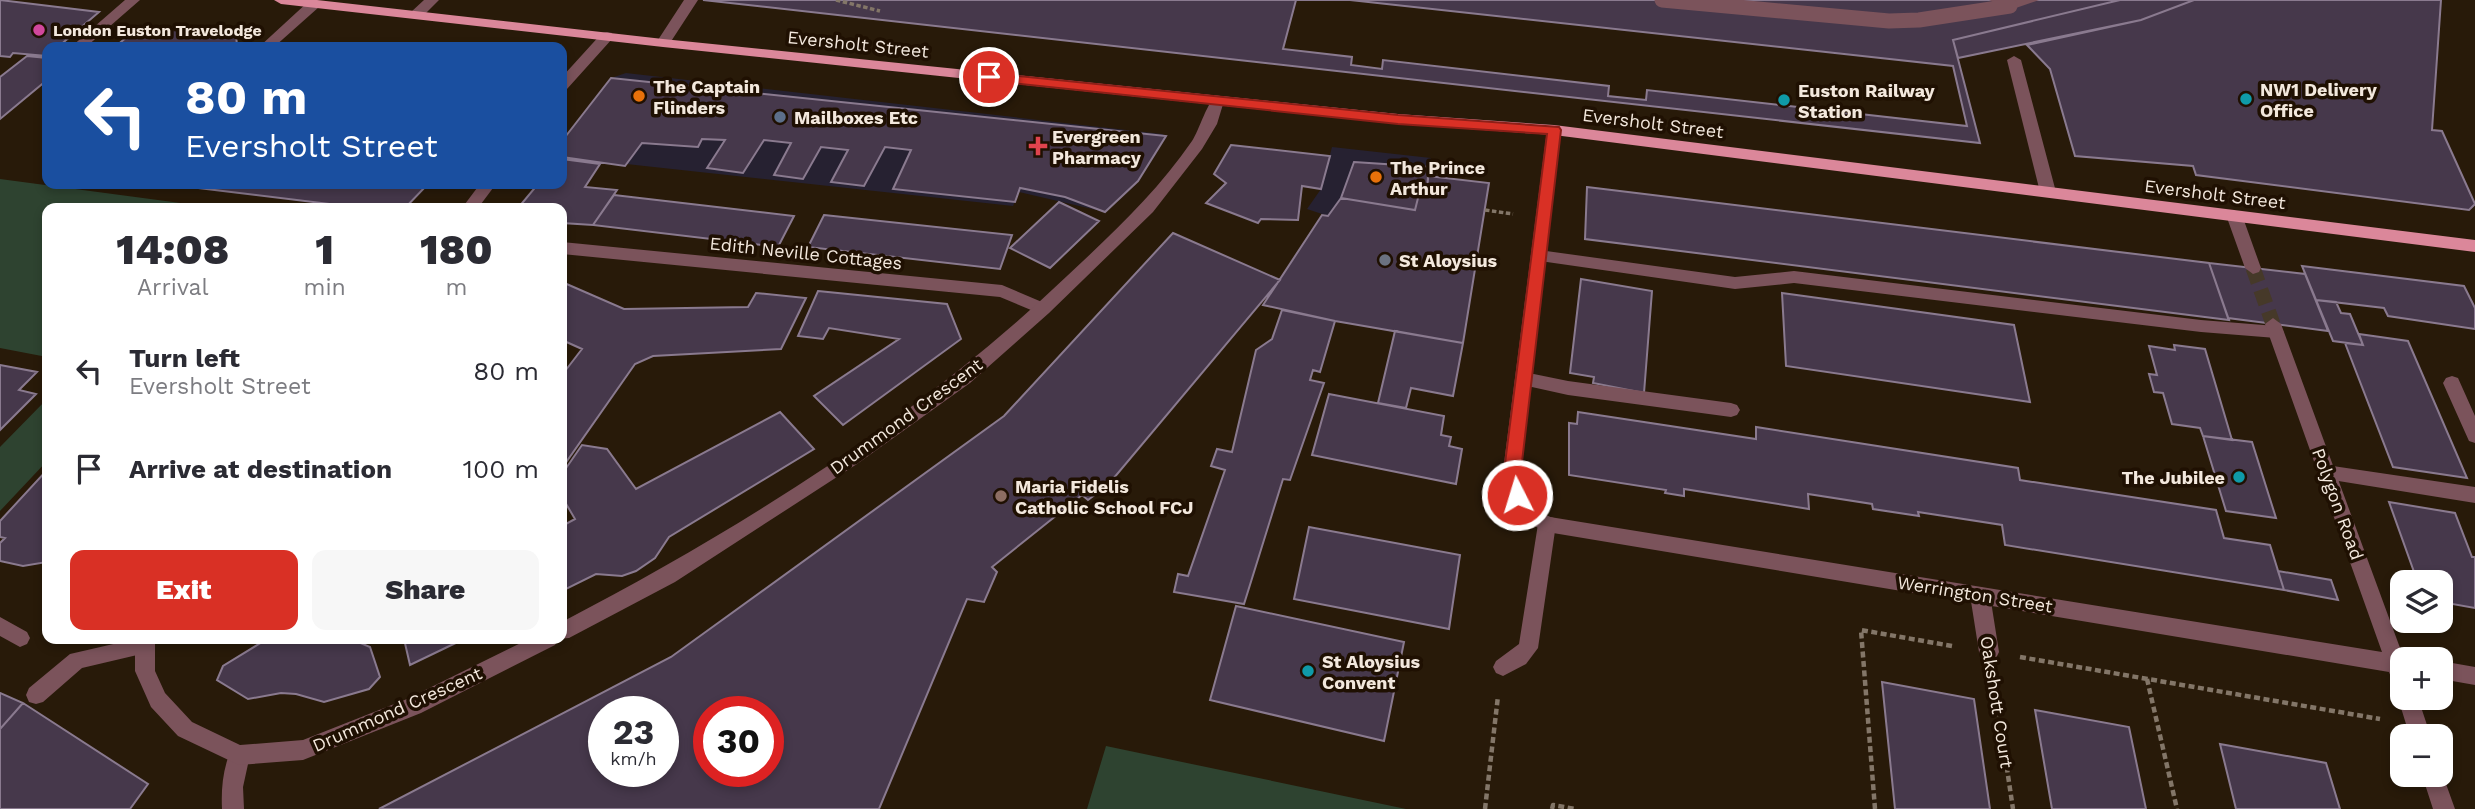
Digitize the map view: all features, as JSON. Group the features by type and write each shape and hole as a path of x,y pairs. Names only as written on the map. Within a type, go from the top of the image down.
{"main road":[{"name":"Eversholt Street","path":"281,0 1217,101 1398,119 1554,130 2475,246"}],"street":[{"path":"84,42 133,0"},
{"path":"416,15 432,0"},
{"path":"663,43 691,0"},
{"path":"1662,0 1889,21 1919,20 2032,0"},
{"path":"1996,0 2010,6"},
{"path":"272,42 314,4"},
{"path":"567,80 607,36"},
{"path":"2014,61 2048,192"},
{"name":"Drummond Crescent","path":"567,629 668,576 851,459 964,378 1043,309 1148,208 1197,145 1210,124 1217,101"},
{"path":"1503,667 1528,649 1547,524 1527,513 1511,479 1554,130"},
{"path":"2234,215 2253,268"},
{"name":"Edith Neville Cottages","path":"567,248 1002,291 1043,309"},
{"name":"Polygon Road","path":"1539,256 1735,283 1794,277 2201,326 2275,328 2392,647"},
{"path":"1524,379 1568,388 1731,410"},
{"path":"2452,383 2475,436"},
{"path":"2326,472 2475,495"},
{"name":"Werrington Street","path":"1547,524 1980,595 2390,669"},
{"name":"Oakshott Court","path":"1980,595 1989,652"},
{"path":"0,626 20,638"},
{"path":"36,695 77,660 140,644"},
{"path":"144,644 145,671 158,700 185,729 239,755 232,787 233,809"},
{"name":"Drummond Crescent","path":"239,755 303,750 414,706 538,644"},
{"path":"2453,672 2475,676"},
{"path":"2437,787 2444,809"}],"path":[{"path":"836,0 880,11"},
{"path":"1485,210 1509,214"},
{"path":"1875,809 1861,630 1952,646"},
{"name":"Oakshott Court","path":"1989,652 2013,809"},
{"path":"2044,662 2385,720"},
{"path":"1485,809 1503,667"},
{"path":"2147,679 2177,809"},
{"path":"1552,809 1553,805 1574,809"}],"shaded area":[{"path":"626,73 1166,136 1138,181 1105,212 1019,192 1013,206 567,158 567,135 611,78"},
{"path":"1332,147 1431,158 1427,191 1328,216 1307,209 1321,189"}],"green space":[{"path":"0,179 42,185 42,189 75,189 180,203 42,203 42,356 0,348"},
{"path":"42,404 42,466 0,511 0,447"},
{"path":"1106,746 1406,809 1087,809"}],"building":[{"name":"London Euston Travelodge","path":"0,0 99,12 64,42 42,42 42,56 13,53 10,57 0,56"},
{"name":"Euston Railway Station","path":"703,0 2120,0 1953,40 1980,143"},
{"path":"1296,0 1350,0 1953,66 1967,126 1647,90 1646,100 1608,96 1609,86 1383,60 1382,69 1351,65 1352,57 1283,49"},
{"path":"2120,0 2194,0 2141,20 1958,58 1953,40"},
{"name":"NW1 Delivery Office","path":"2194,0 2441,0 2432,130 2442,131 2475,204 2469,210 2196,175 2193,166 2075,156 2050,69 2027,45 2141,20"},
{"path":"152,26 236,36 237,42 121,42 134,31"},
{"path":"27,56 42,58 42,84 0,119 0,77"},
{"path":"611,78 1166,136 1138,181 1105,212 1065,197 1020,188 1015,202 893,189 911,150 885,147 864,186 831,182 848,150 821,147 803,179 774,175 791,143 764,140 743,173 707,168 725,140 702,139 698,147 642,143 625,166 567,158 567,135"},
{"path":"1231,145 1330,156 1321,189 1302,186 1298,220 1261,219 1258,223 1206,203 1226,183 1214,174"},
{"path":"567,160 600,164 585,187 617,190 593,225 567,223 567,203 522,203 534,189 567,189"},
{"path":"1354,162 1429,167 1427,191 1420,190 1415,210 1341,198"},
{"name":"St Aloysius","path":"1428,176 1489,183 1463,343 1335,321 1263,305 1322,215 1328,216 1341,198 1415,210 1420,190 1427,191"},
{"path":"1587,187 2209,263 2229,320 1585,239"},
{"path":"206,189 423,189 410,203 321,203"},
{"path":"614,195 794,216 778,247 593,225"},
{"path":"1059,202 1099,221 1050,268 1010,248"},
{"path":"824,215 1012,235 1000,269 808,247"},
{"path":"1173,233 1280,280 1108,485 1088,500 1082,495 992,567 997,572 984,602 967,599 879,809 379,809 588,700 588,787 679,787 679,696 596,696 671,657 1004,416"},
{"path":"2209,263 2305,274 2328,331 2228,318"},
{"path":"2302,266 2464,286 2475,308 2475,329 2388,316 2384,308 2316,300"},
{"path":"1581,279 1652,291 1644,393 1593,383 1594,377 1570,373"},
{"path":"567,284 624,309 748,307 756,293 806,298 781,349 653,356 635,364 567,461 567,368 582,349 567,342"},
{"path":"818,291 947,304 961,339 843,425 814,396 899,339 829,328 823,339 798,336"},
{"path":"1782,293 2014,325 2030,402 1786,366"},
{"path":"2316,300 2336,302 2341,313 2350,314 2363,345 2333,341"},
{"path":"1282,310 1335,321 1320,372 1313,370 1310,380 1324,383 1290,480 1283,479 1244,604 1174,592 1178,574 1188,576 1225,470 1211,466 1217,449 1232,452 1256,350 1272,339"},
{"path":"1395,331 1463,343 1453,396 1411,388 1406,408 1378,403"},
{"path":"2359,334 2408,341 2467,478 2393,467 2345,343 2363,345"},
{"path":"2174,345 2205,349 2232,440 2203,436 2200,428 2172,424 2163,393 2154,392 2149,374 2157,375 2149,346 2175,350"},
{"path":"0,365 37,372 19,390 36,394 0,430"},
{"path":"1329,394 1444,416 1441,435 1451,437 1449,446 1462,449 1456,484 1312,455"},
{"path":"780,412 814,449 669,537 655,558 636,571 622,576 596,574 567,588 567,523 575,519 567,505 567,467 582,445 607,449 636,489"},
{"path":"1578,412 1756,439 1756,427 2018,468 2020,480 2216,510 2224,538 2270,545 2284,590 2005,545 2002,525 1918,512 1919,516 1873,509 1872,504 1808,494 1809,509 1684,489 1684,496 1665,493 1666,490 1569,475 1569,423 1577,424"},
{"name":"The Jubilee","path":"2203,436 2252,442 2276,518 2226,511"},
{"path":"42,475 42,563 23,566 0,561 0,543 5,538 0,537 0,521"},
{"path":"2389,502 2455,513 2472,557 2475,557 2475,608 2453,604 2453,570 2413,570"},
{"path":"1309,527 1460,555 1449,629 1294,599"},
{"path":"2278,571 2331,580 2338,600 2284,590"},
{"name":"St Aloysius Convent","path":"1236,606 1404,642 1384,741 1210,700"},
{"path":"259,644 363,644 370,647 380,677 369,689 324,702 281,693 248,699 217,680 223,666"},
{"path":"405,644 454,644 410,665"},
{"path":"1882,682 1974,699 1990,809 1895,809"},
{"path":"0,693 23,703 0,729"},
{"path":"23,703 148,784 130,809 0,809 0,729"},
{"path":"2035,710 2129,727 2146,809 2052,809"},
{"path":"2220,744 2326,763 2340,809 2236,809"}],"tunnel":[{"path":"2253,268 2273,324"}],"place":[{"name":"London Euston Travelodge","path":"39,30"},
{"name":"The Captain Flinders","path":"639,96"},
{"name":"NW1 Delivery Office","path":"2246,99"},
{"name":"Euston Railway Station","path":"1784,100"},
{"name":"Mailboxes Etc","path":"780,117"},
{"name":"Evergreen Pharmacy","path":"1038,146"},
{"name":"The Prince Arthur","path":"1376,177"},
{"name":"St Aloysius","path":"1385,260"},
{"name":"The Jubilee","path":"2239,477"},
{"name":"Maria Fidelis Catholic School FCJ","path":"1001,496"},
{"name":"St Aloysius Convent","path":"1308,671"}],"route":[{"path":"989,77 1398,119 1554,130 1511,479 1517,495"}]}
